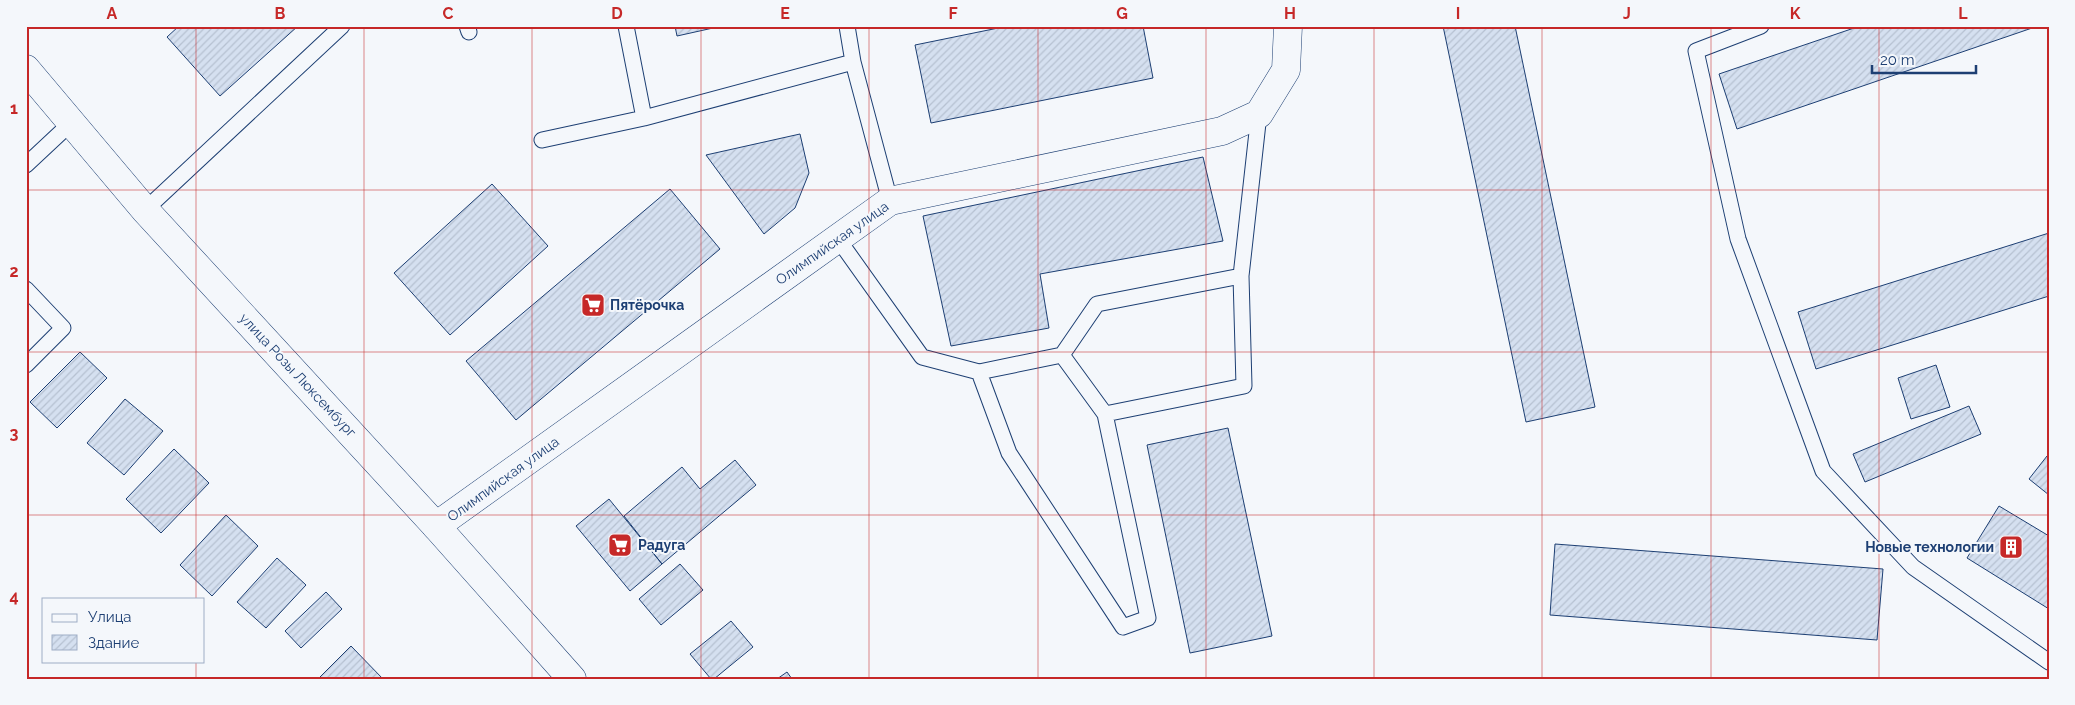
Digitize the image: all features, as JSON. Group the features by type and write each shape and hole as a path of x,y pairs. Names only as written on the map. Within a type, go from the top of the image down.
{"street":[{"path":"1259,114 1286,70 1288,26"},
{"name":"улица Розы Люксембург","path":"26,69 145,210 436,526 563,675"},
{"name":"Олимпийская улица","path":"436,526 890,201 1222,131 1259,114"}],"lane":[{"path":"145,210 342,26"},
{"path":"626,26 644,118"},
{"path":"847,26 854,62 890,201"},
{"path":"1761,26 1696,51 1738,239 1823,471 1913,567 2049,662"},
{"path":"542,140 644,118 854,62"},
{"path":"1104,414 1244,386 1241,276 1259,114"},
{"path":"26,165 72,122"},
{"path":"838,239 922,356 979,372 1062,355 1097,304 1241,276"},
{"path":"26,289 63,328 26,365"},
{"path":"979,372 1009,453 1123,627 1148,618 1104,414 1062,355"}],"building":[{"path":"179,26 298,26 220,96 167,37"},
{"path":"675,26 722,26 677,36"},
{"path":"1008,26 1143,26 1153,78 931,123 915,45"},
{"path":"1443,26 1515,26 1595,407 1526,422"},
{"path":"1860,26 2038,26 1737,129 1719,74"},
{"path":"800,134 809,173 795,208 764,234 706,155"},
{"path":"1203,157 1223,241 1040,274 1049,328 951,346 923,216"},
{"path":"492,184 548,246 450,335 394,273"},
{"name":"Пятёрочка","path":"670,189 720,249 516,420 466,361"},
{"path":"2049,233 2049,296 1816,369 1798,312"},
{"path":"80,352 107,378 57,428 30,402"},
{"path":"1936,365 1950,407 1911,419 1898,378"},
{"path":"125,399 163,431 124,475 87,443"},
{"path":"1969,406 1981,434 1865,482 1853,454"},
{"path":"1228,428 1272,636 1190,653 1147,445"},
{"path":"174,449 209,483 161,533 126,499"},
{"path":"2047,456 2049,458 2049,495 2029,479"},
{"path":"735,460 756,485 662,564 624,516 682,467 700,489"},
{"name":"Радуга","path":"609,499 662,564 630,591 576,526"},
{"name":"Новые технологии","path":"1999,506 2049,536 2049,609 1967,558"},
{"path":"226,515 258,546 212,596 180,565"},
{"path":"1555,544 1883,569 1877,640 1550,615"},
{"path":"277,558 306,585 266,628 237,602"},
{"path":"680,564 703,590 661,625 639,599"},
{"path":"326,592 342,609 301,648 285,631"},
{"path":"731,621 753,647 714,679 711,679 690,654"},
{"path":"351,646 383,679 318,679"},
{"path":"787,672 792,679 777,679"}],"place":[{"name":"Пятёрочка","path":"593,305"},
{"name":"Радуга","path":"620,545"},
{"name":"Новые технологии","path":"2011,547"}]}
